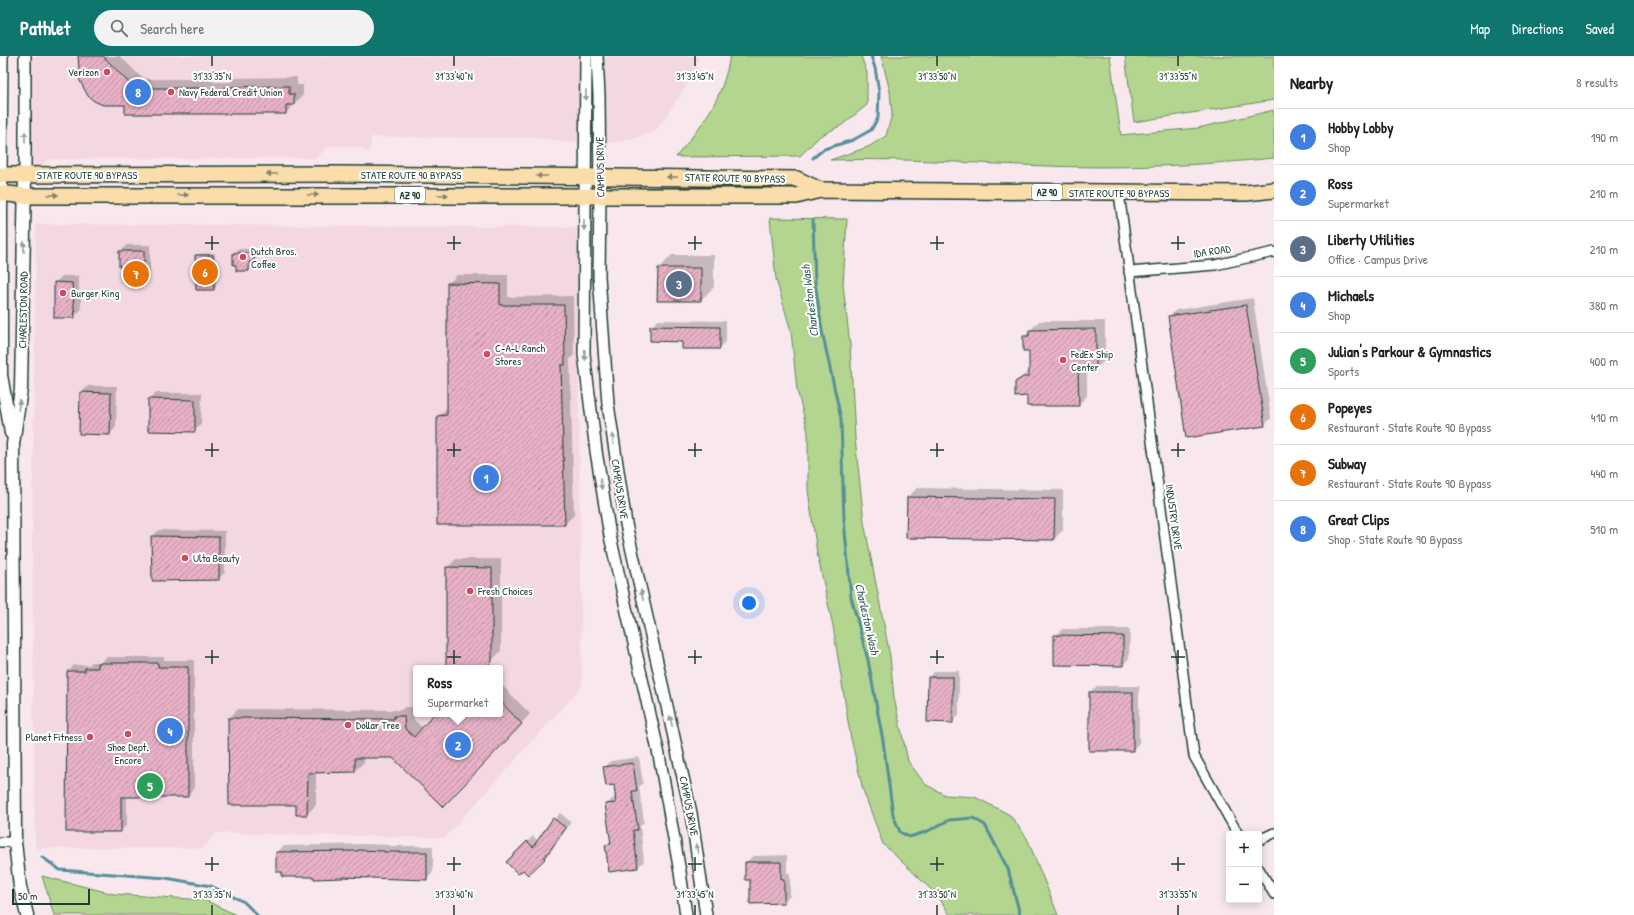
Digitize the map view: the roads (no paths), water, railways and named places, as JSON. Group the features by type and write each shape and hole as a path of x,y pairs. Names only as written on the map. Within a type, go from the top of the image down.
{"highway":[{"name":"STATE ROUTE 90 BYPASS","path":"1,175 351,174 797,179 820,190"},
{"name":"STATE ROUTE 90 BYPASS","path":"0,193 25,196 796,196 820,190 1120,193 1246,193 1274,190"}],"main road":[{"name":"CHARLESTON ROAD","path":"1,175 1,375 13,444"},
{"name":"CHARLESTON ROAD","path":"25,176 21,389 13,444 15,842 20,887 27,915"}],"street":[{"path":"1,175 2,56"},
{"path":"25,176 26,56"},
{"name":"CAMPUS DRIVE","path":"586,56 593,176 600,195 599,276 602,334 608,404 618,482 626,524 691,813 706,915"},
{"name":"CAMPUS DRIVE","path":"597,56 600,95 593,176 585,195 584,354 596,451 610,536 670,810 686,915"},
{"name":"INDUSTRY DRIVE","path":"1120,193 1129,272 1194,756 1236,831"},
{"name":"IDA ROAD","path":"1129,272 1216,265 1274,252"},
{"path":"1262,839 1274,833"},
{"path":"0,842 15,842"},
{"path":"1262,874 1274,894"}],"waterway":[{"path":"813,158 824,149 853,140 871,130 878,118 879,92 875,68 871,56"},
{"name":"Charleston Wash","path":"813,220 815,282 822,331 841,419 844,520 851,597 868,660 883,741 893,815 900,832 909,837 926,832 949,820 973,818 985,825 1008,869 1020,915"},
{"path":"42,857 60,870 166,878 211,886 244,902 257,915"}],"place":[{"name":"Verizon","path":"107,72"},
{"name":"Great Clips","path":"138,92"},
{"name":"Navy Federal Credit Union","path":"171,92"},
{"name":"Dutch Bros. Coffee","path":"243,257"},
{"name":"Popeyes","path":"205,272"},
{"name":"Subway","path":"136,274"},
{"name":"Liberty Utilities","path":"679,284"},
{"name":"Burger King","path":"63,293"},
{"name":"C-A-L Ranch Stores","path":"487,354"},
{"name":"FedEx Ship Center","path":"1063,360"},
{"name":"Hobby Lobby","path":"486,478"},
{"name":"Ulta Beauty","path":"185,558"},
{"name":"Fresh Choices","path":"470,591"},
{"name":"Dollar Tree","path":"348,725"},
{"name":"Michaels","path":"170,731"},
{"name":"Shoe Dept. Encore","path":"128,734"},
{"name":"Planet Fitness","path":"90,737"},
{"name":"Ross","path":"458,745"},
{"name":"Julian's Parkour & Gymnastics","path":"150,786"}]}
